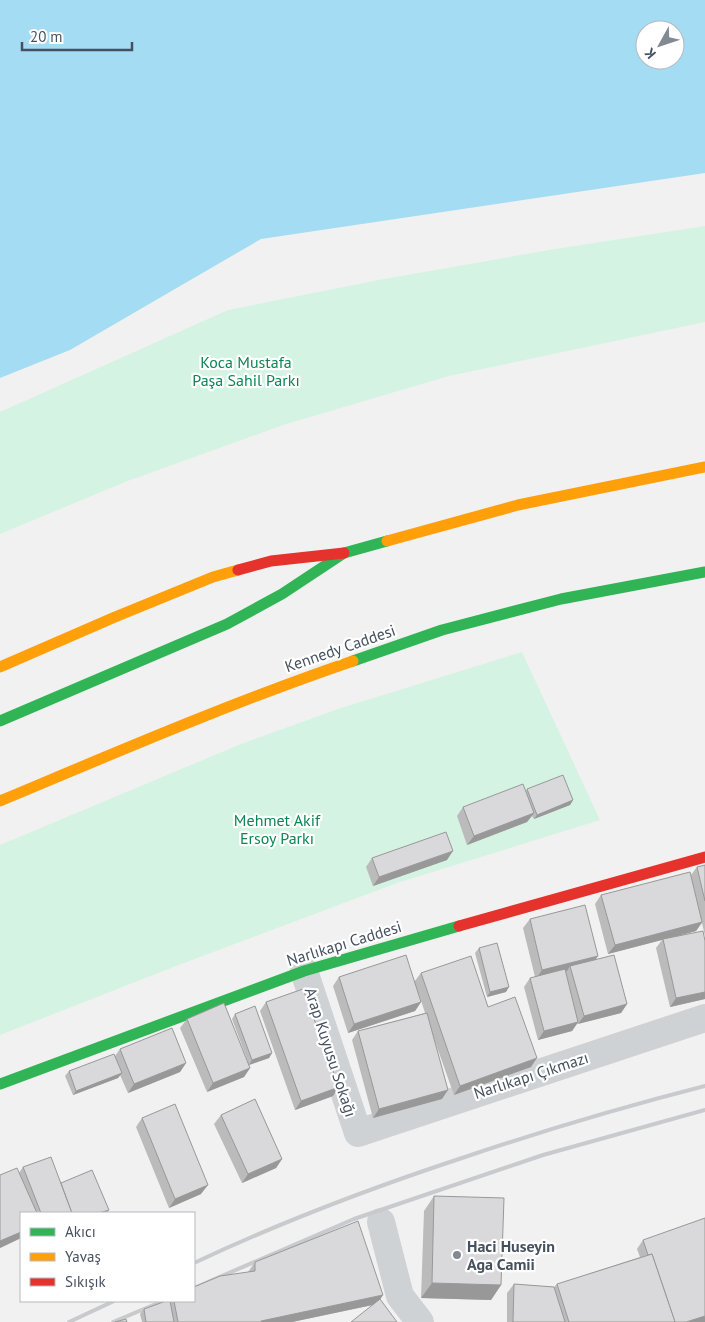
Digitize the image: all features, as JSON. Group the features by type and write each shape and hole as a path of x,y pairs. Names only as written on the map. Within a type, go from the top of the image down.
{"main road":[{"path":"0,667 213,577 271,561 344,553 518,505 705,467"},
{"path":"0,721 227,624 282,594 344,553"},
{"name":"Kennedy Caddesi","path":"0,801 177,726 302,678 442,630 561,600 705,572"},
{"name":"Narlıkapı Caddesi","path":"0,1084 304,970 659,869 705,858"}],"street":[{"name":"Arap Kuyusu Sokağı","path":"304,970 358,1133"},
{"name":"Narlıkapı Çıkmazı","path":"358,1133 705,1018"},
{"path":"381,1222 400,1296 420,1322"}],"green space":[{"name":"Koca Mustafa Paşa Sahil Parkı","path":"705,226 705,322 449,376 283,425 125,482 0,534 0,412 228,310 384,279 555,249"},
{"name":"Mehmet Akif Ersoy Parkı","path":"522,652 600,820 397,883 176,966 0,1035 0,845 241,744 341,708"}],"water":[{"path":"0,0 705,0 705,173 261,239 70,350 0,378"}],"building":[{"path":"563,775 573,800 537,815 527,789"},
{"path":"523,784 534,813 474,836 463,807"},
{"path":"446,832 453,851 379,877 372,858"},
{"path":"705,865 705,901 697,867"},
{"path":"690,872 702,922 615,945 601,895"},
{"path":"585,905 598,956 542,970 530,919"},
{"path":"703,931 705,941 705,992 676,998 663,939"},
{"path":"497,943 509,987 490,992 479,948"},
{"path":"406,955 421,1002 354,1024 339,977"},
{"path":"614,955 627,1004 584,1016 570,966"},
{"path":"471,956 488,1007 515,997 537,1058 460,1086 421,973"},
{"path":"565,969 578,1022 544,1031 530,978"},
{"path":"303,989 339,1087 301,1101 266,1002"},
{"path":"224,1003 250,1068 213,1083 187,1019"},
{"path":"255,1006 272,1053 252,1060 235,1014"},
{"path":"427,1013 448,1090 379,1109 358,1031"},
{"path":"172,1028 186,1063 134,1084 120,1049"},
{"path":"114,1054 122,1073 76,1091 69,1071"},
{"path":"255,1099 282,1159 248,1174 221,1115"},
{"path":"175,1104 208,1185 175,1199 142,1118"},
{"path":"51,1157 72,1212 41,1212 23,1167"},
{"path":"17,1168 37,1212 20,1212 20,1232 0,1241 0,1175"},
{"path":"92,1170 109,1210 102,1212 72,1212 61,1183"},
{"name":"Haci Huseyin Aga Camii","path":"434,1196 504,1198 501,1285 432,1283"},
{"path":"705,1218 705,1316 686,1322 675,1322 652,1254 648,1255 643,1240"},
{"path":"358,1221 383,1295 261,1322 178,1322 174,1302 195,1302 195,1287 220,1276 255,1271 255,1262"},
{"path":"652,1254 675,1322 569,1322 557,1284"},
{"path":"514,1284 554,1287 565,1322 513,1322"},
{"path":"380,1299 397,1322 351,1322"},
{"path":"163,1302 170,1302 174,1322 146,1322 144,1309"},
{"path":"126,1319 127,1322 115,1322"}],"railway":[{"path":"195,1263 293,1220 428,1169 522,1138 705,1086"},
{"path":"195,1288 354,1219 543,1155 705,1110"},
{"path":"69,1322 112,1302"},
{"path":"113,1322 161,1302"}],"traffic: fast":[{"path":"0,721 227,624 282,594 344,553 387,541"},
{"path":"353,661 442,630 561,599 705,572"},
{"path":"0,1084 304,971 459,926"}],"traffic: slow":[{"path":"387,541 518,505 705,467"},
{"path":"0,667 213,577 238,570"},
{"path":"0,801 219,710 353,661"}],"traffic: jam":[{"path":"238,570 271,561 344,553"},
{"path":"459,926 705,857"}],"place":[{"name":"Haci Huseyin Aga Camii","path":"457,1255"}]}
